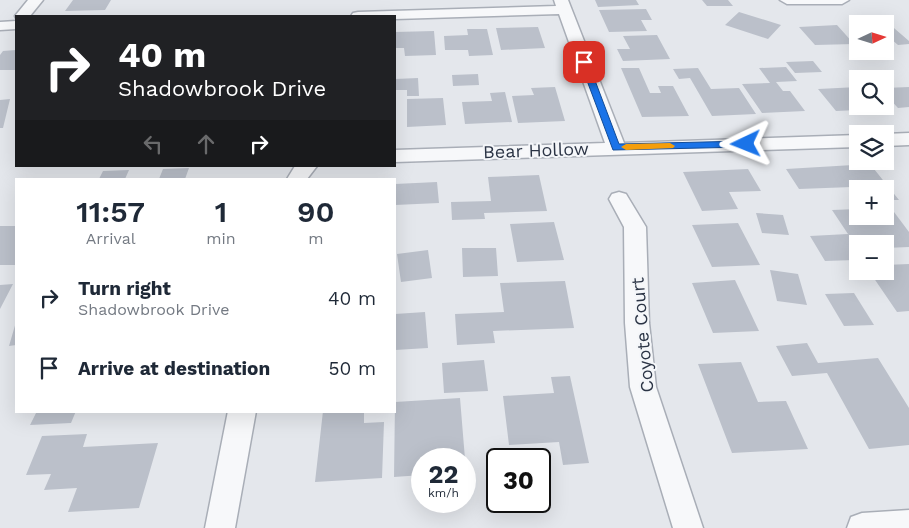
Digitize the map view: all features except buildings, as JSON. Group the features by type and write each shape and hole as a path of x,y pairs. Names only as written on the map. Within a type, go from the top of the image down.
{"street":[{"path":"22,15 36,0"},
{"path":"787,0 842,0"},
{"path":"377,15 563,5 616,147"},
{"name":"Bear Hollow","path":"396,156 616,147 849,141"},
{"path":"894,141 907,142"},
{"path":"296,178 306,167"},
{"name":"Coyote Court","path":"619,199 635,227 637,323 643,387 688,528"},
{"path":"220,528 242,413"},
{"path":"862,528 909,525"}],"slow traffic":[{"path":"626,147 670,146"}],"route":[{"path":"584,62 616,147 746,144"}]}
